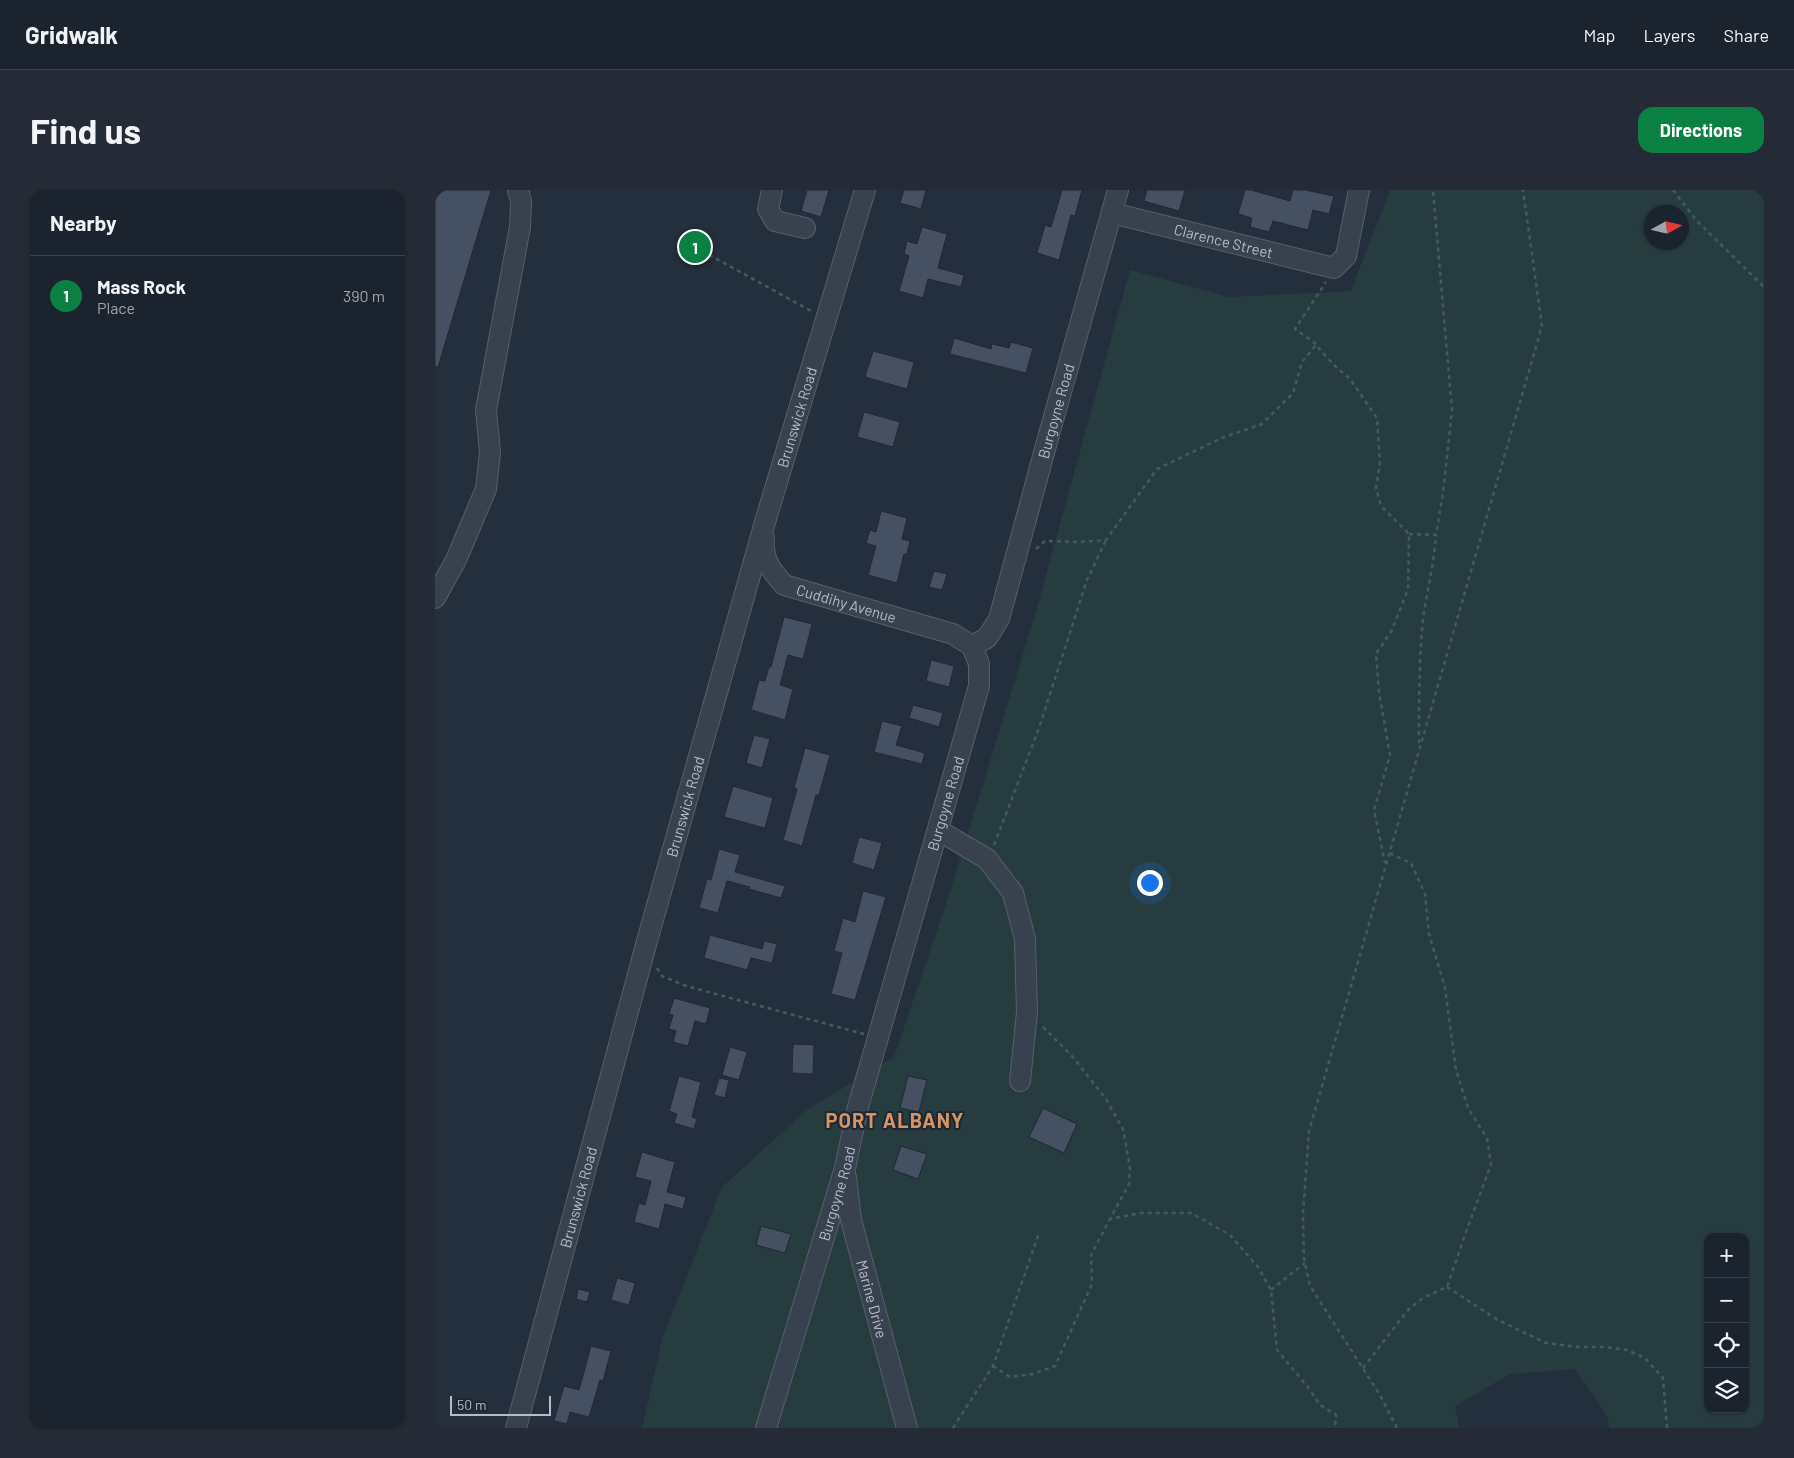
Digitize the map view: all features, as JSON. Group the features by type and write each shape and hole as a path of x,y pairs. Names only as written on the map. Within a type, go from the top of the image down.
{"street":[{"path":"435,598 456,560 486,489 490,452 486,410 520,227 521,201 518,190"},
{"path":"772,190 767,209 775,221 805,228"},
{"name":"Brunswick Road","path":"516,1428 642,960 765,522 865,190"},
{"name":"Burgoyne Road","path":"766,1428 845,1168 858,1107 979,686 979,664 972,646 987,638 999,619 1045,447 1118,190"},
{"path":"1335,268 1345,256 1359,190"},
{"name":"Clarence Street","path":"1112,213 1335,268"},
{"name":"Cuddihy Avenue","path":"765,522 763,551 770,569 784,585 953,634 972,646"},
{"path":"938,830 987,859 1013,893 1025,939 1027,1012 1020,1081"},
{"name":"Marine Drive","path":"845,1168 851,1220 907,1428"}],"path":[{"path":"1419,747 1419,675 1422,638 1443,493 1452,410 1433,190"},
{"path":"1397,1428 1380,1395 1311,1286 1305,1263 1303,1214 1309,1131 1542,326 1523,190"},
{"path":"1673,190 1697,221 1764,287"},
{"path":"695,247 819,316"},
{"path":"1335,268 1295,330 1316,345 1350,379 1377,418 1380,464 1376,488 1381,506 1409,534 1436,535"},
{"path":"987,859 999,836 1039,728 1074,625 1087,580 1106,540 1157,469 1222,438 1262,424 1293,393 1302,362 1316,345"},
{"path":"1386,865 1374,810 1390,755 1379,692 1377,654 1392,630 1408,588 1409,534"},
{"path":"1030,554 1045,541 1079,542 1106,540"},
{"path":"1363,1368 1408,1310 1423,1298 1447,1287 1491,1164 1487,1138 1468,1108 1456,1070 1445,988 1429,934 1425,894 1411,863 1389,853"},
{"path":"656,967 662,976 687,986 864,1034"},
{"path":"993,1366 1010,1377 1033,1374 1055,1366 1092,1284 1091,1255 1129,1184 1130,1168 1123,1129 1106,1099 1072,1056 1027,1012"},
{"path":"1110,1219 1141,1213 1191,1213 1230,1235 1258,1267 1271,1290 1277,1350 1320,1404 1336,1415 1335,1428"},
{"path":"953,1428 993,1366 1039,1233"},
{"path":"1271,1290 1305,1263"},
{"path":"1447,1287 1498,1320 1546,1343 1627,1350 1645,1358 1663,1378 1667,1428"}],"green space":[{"path":"1390,190 1764,190 1764,1428 1609,1428 1608,1417 1575,1369 1510,1374 1455,1406 1459,1428 642,1428 663,1336 722,1187 807,1110 894,1057 949,895 1036,611 1130,270 1229,297 1351,291"}],"building":[{"path":"435,190 491,190 438,367 435,367"},
{"path":"807,190 829,190 821,217 801,211"},
{"path":"904,190 926,190 921,209 900,203"},
{"path":"1062,190 1082,190 1075,216 1071,215 1059,260 1037,253 1045,225 1051,227"},
{"path":"1147,190 1185,190 1179,211 1144,201"},
{"path":"1245,190 1290,201 1293,190 1305,190 1334,196 1329,214 1313,210 1308,230 1273,221 1269,232 1250,227 1252,218 1238,214"},
{"path":"922,227 947,234 938,268 964,275 961,287 928,279 923,298 899,291 909,256 904,254 907,241 917,244"},
{"path":"954,338 991,349 992,344 1009,348 1011,342 1033,348 1026,373 950,354"},
{"path":"873,351 914,362 907,389 865,377"},
{"path":"864,412 900,422 893,447 857,437"},
{"path":"881,511 907,518 902,539 910,541 907,554 904,554 897,583 868,575 876,546 866,543 870,530 876,532"},
{"path":"934,571 947,574 942,590 929,587"},
{"path":"784,617 812,624 803,659 788,655 780,685 793,689 785,720 751,710 759,680 765,681 769,667 771,667"},
{"path":"931,660 954,666 949,687 926,681"},
{"path":"913,705 943,713 939,727 909,718"},
{"path":"882,721 902,726 896,745 925,753 922,764 874,752"},
{"path":"754,735 770,739 762,768 746,763"},
{"path":"805,748 830,755 819,795 816,795 802,846 783,840 797,789 794,788"},
{"path":"733,786 773,798 765,828 724,817"},
{"path":"859,837 882,843 874,870 852,863"},
{"path":"719,849 740,855 735,872 785,886 781,898 727,881 718,913 699,908 707,879 711,880"},
{"path":"863,891 886,897 855,1000 831,994 842,953 834,951 843,918 855,922"},
{"path":"710,935 762,949 764,941 777,944 772,963 751,958 747,970 704,958"},
{"path":"674,998 710,1008 706,1024 695,1021 688,1046 673,1042 676,1031 669,1029 673,1015 669,1014"},
{"path":"793,1044 814,1045 813,1074 792,1073"},
{"path":"730,1047 747,1052 739,1080 722,1075"},
{"path":"679,1076 701,1082 692,1117 697,1119 694,1129 674,1123 677,1114 669,1111"},
{"path":"908,1076 927,1080 919,1112 900,1108"},
{"path":"719,1078 729,1080 725,1098 714,1095"},
{"path":"1043,1108 1077,1124 1064,1153 1029,1137"},
{"path":"901,1146 927,1154 918,1179 893,1170"},
{"path":"642,1152 675,1162 667,1192 686,1197 683,1209 665,1204 659,1229 634,1222 639,1203 645,1205 651,1181 635,1177"},
{"path":"761,1226 791,1234 785,1253 756,1245"},
{"path":"617,1278 635,1283 629,1305 611,1300"},
{"path":"578,1289 590,1292 587,1302 576,1299"},
{"path":"591,1346 611,1351 603,1381 600,1380 589,1417 570,1412 567,1424 554,1421 564,1386 579,1390"}],"place":[{"name":"Mass Rock","path":"695,247"}],"district":[{"name":"PORT ALBANY","path":"895,1120"}]}
